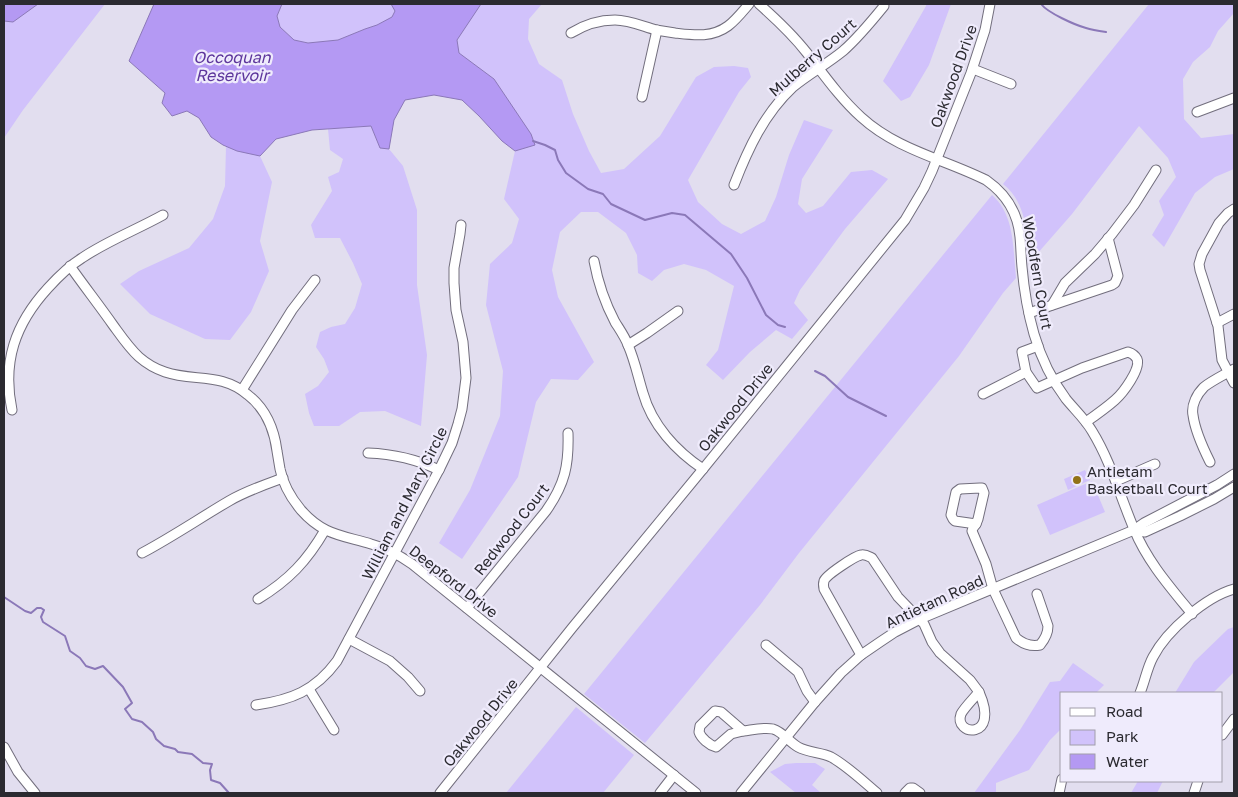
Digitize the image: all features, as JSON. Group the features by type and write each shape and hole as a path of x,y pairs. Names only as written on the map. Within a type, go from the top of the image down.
{"street":[{"path":"571,33 595,22 615,20 636,23 657,30 695,36 713,33 728,26 749,4"},
{"name":"Woodfern Court","path":"759,4 794,38 843,99 871,126 914,150 986,180 1008,200 1014,210 1020,236 1029,313 1038,346 1047,368 1067,400 1086,422 1099,444 1116,481 1134,530 1156,569 1166,584 1192,614"},
{"name":"Oakwood Drive","path":"440,793 904,220 924,188 937,160 973,69 985,30 990,4"},
{"name":"Mulberry Court","path":"734,185 763,122 793,88 842,52 855,40 884,6"},
{"path":"642,97 657,30"},
{"path":"973,69 1011,84"},
{"path":"1197,112 1234,98"},
{"path":"1052,305 1065,283 1095,254 1134,205 1156,170"},
{"path":"1234,209 1219,223 1202,254 1200,264 1200,270 1218,323 1222,360 1231,371 1234,383"},
{"path":"12,410 9,397 8,371 10,358 17,334 32,306 70,266 94,250 163,215"},
{"name":"William and Mary Circle","path":"256,705 286,699 309,689 337,661 452,443 465,394 465,362 456,310 454,283 454,268 461,225"},
{"path":"1029,313 1115,283 1118,276 1108,238"},
{"path":"594,261 607,306 628,345 643,394 653,417 671,442 686,457 703,469"},
{"name":"Deepford Drive","path":"70,266 131,349 146,363 168,373 221,380 242,390 258,404 269,419 273,430 280,468 288,491 300,508 316,525 325,530 395,553 412,564 696,793"},
{"path":"242,390 292,310 315,280"},
{"path":"628,345 647,334 678,311"},
{"path":"1218,323 1234,314"},
{"path":"1038,346 1022,352 1026,372 1037,388 1082,368 1128,352 1138,360 1137,368 1123,392 1086,422"},
{"path":"1210,462 1192,414 1193,407 1209,383 1231,371"},
{"path":"983,394 1026,372"},
{"name":"Redwood Court","path":"467,608 554,500 566,468 568,432"},
{"path":"368,453 406,457 439,470"},
{"path":"1116,481 1155,464"},
{"name":"Antietam Road","path":"741,793 841,673 895,632 920,619 1134,530 1234,474"},
{"path":"142,553 230,501 264,484 283,478"},
{"name":"Antietam Road","path":"1134,530 1145,532 1214,499 1234,486"},
{"path":"976,524 955,521 953,519 951,515 954,495 959,490 980,488 984,490 978,519 976,524 973,528 972,532 986,564 993,589 1016,638 1031,646 1040,645 1048,631 1037,594"},
{"path":"258,599 282,583 298,568 325,530"},
{"path":"861,656 823,585 826,577 856,556 865,555 872,558 898,597 924,624 932,642 940,653 970,680 979,692"},
{"path":"1140,692 1157,649 1165,638 1215,596 1234,589"},
{"path":"349,639 395,665 420,691"},
{"path":"766,645 798,672 807,691 815,702"},
{"path":"309,689 334,730"},
{"path":"743,731 719,711 713,712 700,726 699,732 701,737 716,747 731,734 770,728 780,732 803,749 824,754 836,760 877,793"},
{"path":"1223,734 1234,720"},
{"path":"4,747 18,772 35,793"},
{"path":"660,793 674,775"},
{"path":"905,793 910,788 913,788 920,793"}],"green space":[{"path":"38,4 105,4 23,110 4,138 4,21 13,22"},
{"path":"282,4 391,4 395,11 392,17 377,25 338,40 308,43 294,40 280,27 277,16"},
{"path":"481,4 542,4 529,19 528,39 539,64 562,80 573,114 601,173 624,169 660,136 696,77 714,67 734,66 748,68 751,77 739,92 688,180 698,202 722,224 741,234 765,221 776,197 789,155 804,120 833,130 802,179 798,204 806,213 823,206 851,172 872,170 888,179 845,229 800,290 794,303 808,320 792,339 776,330 750,352 723,380 706,365 718,350 734,286 706,270 684,264 664,270 652,281 638,273 637,255 626,233 598,212 581,212 560,232 552,270 558,297 594,362 578,380 551,379 536,402 518,477 462,559 439,543 470,490 500,416 503,371 486,305 490,264 512,243 519,219 504,199 515,151 535,144 531,134 494,79 459,53 457,40"},
{"path":"926,4 951,4 929,65 910,97 901,101 883,81"},
{"path":"1149,4 1234,4 1234,13 1218,31 1210,47 1193,62 1183,79 1184,119 1201,138 1234,134 1234,169 1215,177 1195,193 1164,247 1152,235 1164,215 1159,201 1176,177 1168,158 1139,126 1072,214 1030,262 1026,230 1021,210 1017,200 1003,184"},
{"path":"371,126 380,148 389,149 403,166 417,210 417,285 427,355 421,426 385,411 360,412 339,426 314,426 305,394 318,386 329,372 324,359 316,347 320,332 345,324 355,308 362,284 340,238 315,238 311,225 332,191 328,177 339,172 343,159 330,150 328,129"},
{"path":"226,146 260,156 272,182 260,241 269,271 251,312 230,340 205,339 150,314 120,284 139,271 189,248 213,219 225,186"},
{"path":"992,195 1000,203 1009,222 1016,278 1003,293 959,356 799,553 760,605 645,743 584,694"},
{"name":"Antietam Basketball Court","path":"1085,470 1090,480 1068,490 1064,479"},
{"path":"1092,481 1105,512 1050,535 1037,505"},
{"path":"1234,627 1234,672 1214,692 1176,692 1194,662 1228,629"},
{"path":"1073,663 1104,685 1097,692 1060,692 1060,730 1050,740 1029,770 996,783 996,793 974,793 1020,730 1050,682 1060,681"},
{"path":"576,707 634,755 603,793 506,793"},
{"path":"815,763 825,769 812,785 821,793 796,793 770,772 785,764"},
{"path":"1137,782 1162,782 1157,793 1131,793"}],"water":[{"path":"4,4 38,4 13,22 4,21"},
{"name":"Occoquan Reservoir","path":"154,4 282,4 277,16 280,27 294,40 308,43 338,40 377,25 392,17 395,11 391,4 481,4 457,40 459,53 494,79 531,134 535,145 515,151 502,141 462,100 434,95 405,100 394,120 389,149 380,148 371,126 312,130 276,139 260,156 237,151 211,137 199,118 187,111 172,116 162,103 165,93 129,61"}],"waterway":[{"path":"1041,4 1055,15 1088,29 1106,32"},
{"path":"533,141 555,150 558,160 566,173 588,189 603,194 611,204 645,220 672,213 685,215 731,254 747,278 766,315 778,325 785,327"},
{"path":"815,371 825,376 848,397 886,416"},
{"path":"4,597 31,613 37,608 44,610 41,617 43,622 65,636 70,651 80,658 86,666 95,669 103,666 123,687 132,703 125,709 132,719 142,722 164,746 175,749 178,752 192,754 203,763 212,764 210,770 211,780 220,783 229,793"}],"place":[{"name":"Antietam Basketball Court","path":"1077,480"}]}
